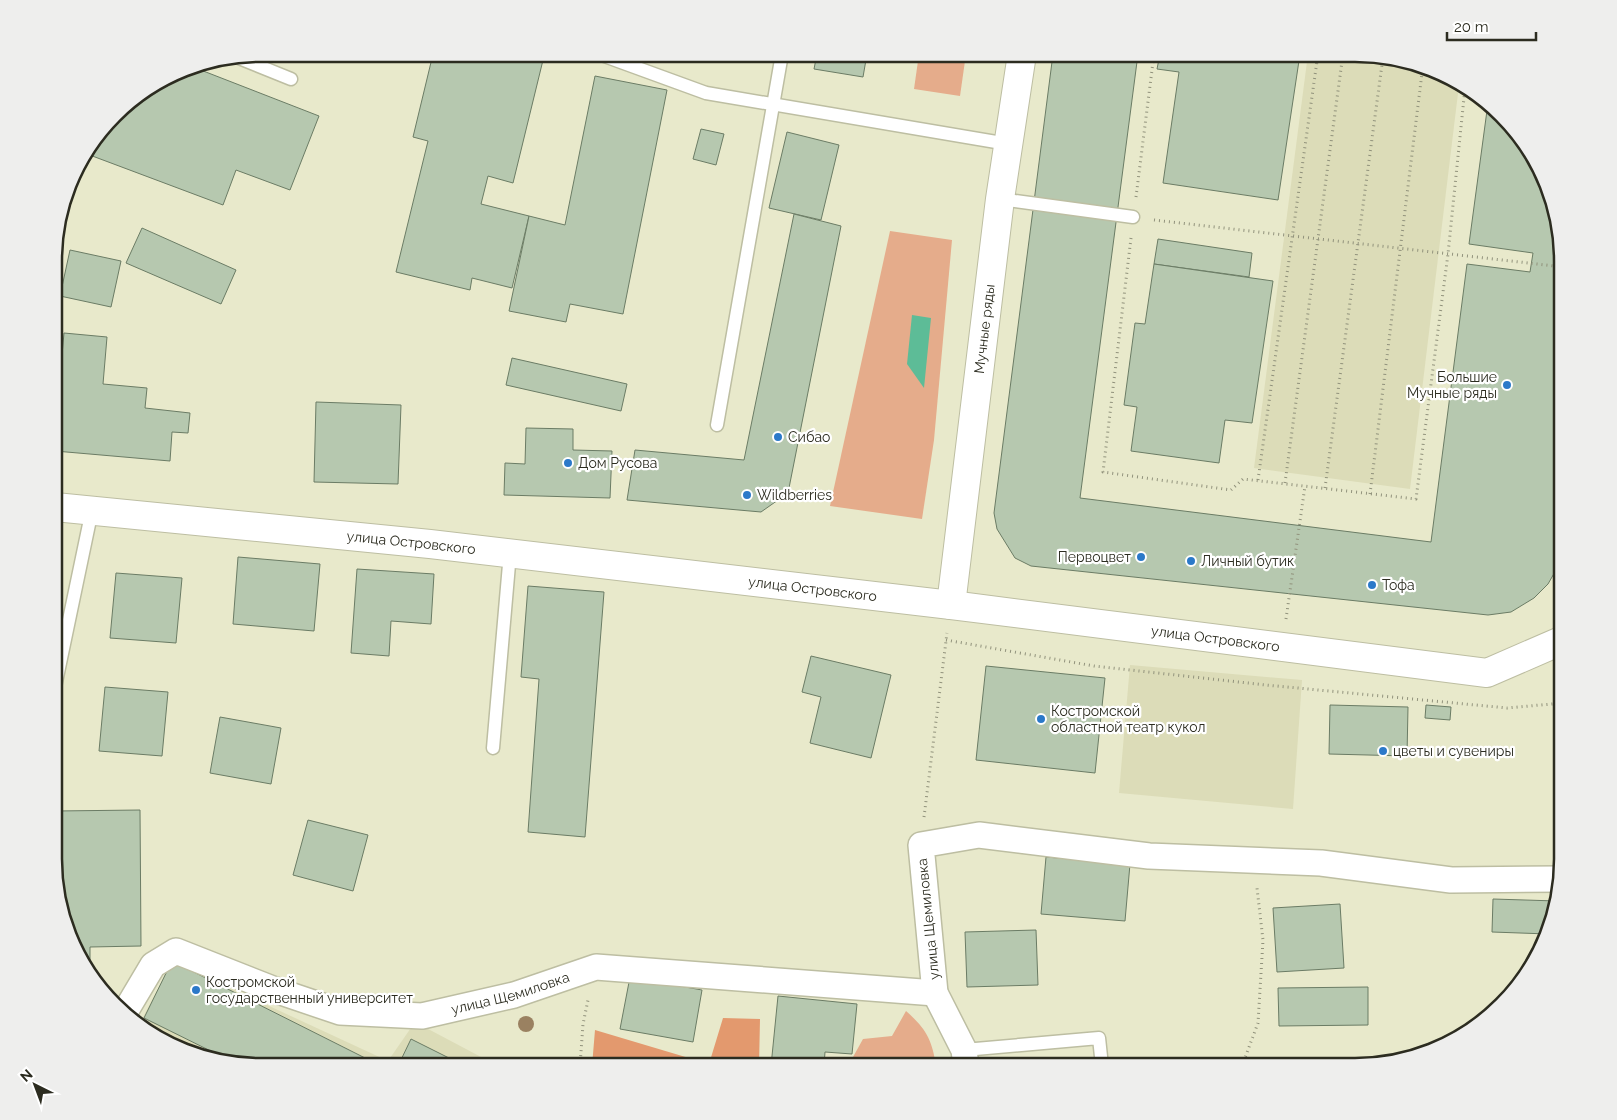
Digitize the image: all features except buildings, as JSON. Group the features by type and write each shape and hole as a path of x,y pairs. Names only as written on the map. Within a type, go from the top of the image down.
{"street":[{"name":"Мучные ряды","path":"951,605 1000,199 1021,62"},
{"name":"улица Островского","path":"62,507 510,553 951,605 1487,673 1554,644"},
{"path":"921,845 979,835 1149,856 1321,864 1451,880 1553,880"},
{"name":"улица Щемиловка","path":"921,845 936,993 965,1058"},
{"name":"улица Щемиловка","path":"128,1006 153,965 176,951 275,990 340,1012 422,1016 514,994 596,967 936,993"}],"lane":[{"path":"620,62 706,93 1008,144"},
{"path":"717,425 781,62"},
{"path":"251,63 291,79"},
{"path":"1000,199 1133,217"},
{"path":"62,658 92,510"},
{"path":"493,748 510,553"},
{"path":"965,1058 1099,1038 1101,1058"}],"path":[{"path":"1153,62 1104,472 1231,490 1243,478 1416,500 1448,254 1464,95"},
{"path":"1258,480 1317,62"},
{"path":"1285,484 1342,62"},
{"path":"1325,488 1382,64"},
{"path":"1370,494 1422,74"},
{"path":"1133,217 1554,266"},
{"path":"1282,647 1305,486"},
{"path":"921,845 930,751 951,605"},
{"path":"946,640 1094,666 1266,685 1507,708 1554,704"},
{"path":"1245,1058 1258,1023 1263,940 1254,861"},
{"path":"581,1058 583,1024 596,967"}],"shaded area":[{"path":"918,62 965,62 960,96 914,89"},
{"path":"1307,62 1381,64 1407,69 1444,83 1458,91 1410,489 1254,468"},
{"path":"890,231 952,240 934,440 922,519 830,506"},
{"path":"912,315 931,318 924,388 907,364"},
{"path":"1130,665 1302,680 1293,809 1119,793"},
{"name":"Костромской государственный университет","path":"172,961 382,1058 262,1058 223,1054 173,1037 143,1018"},
{"path":"906,1011 919,1023 927,1035 934,1058 852,1058 863,1039 892,1036"},
{"path":"723,1018 760,1019 759,1058 711,1058"},
{"name":"Костромской государственный университет","path":"415,1022 483,1058 390,1058"},
{"path":"595,1030 689,1058 593,1058"}],"place":[{"name":"Большие Мучные ряды","path":"1507,385"},
{"name":"Сибао","path":"778,437"},
{"name":"Дом Русова","path":"568,463"},
{"name":"Wildberries","path":"747,495"},
{"name":"Первоцвет","path":"1141,557"},
{"name":"Личный бутик","path":"1191,561"},
{"name":"Тофа","path":"1372,585"},
{"name":"Костромской областной театр кукол","path":"1041,719"},
{"name":"цветы и сувениры","path":"1383,751"},
{"name":"Костромской государственный университет","path":"196,990"}]}
